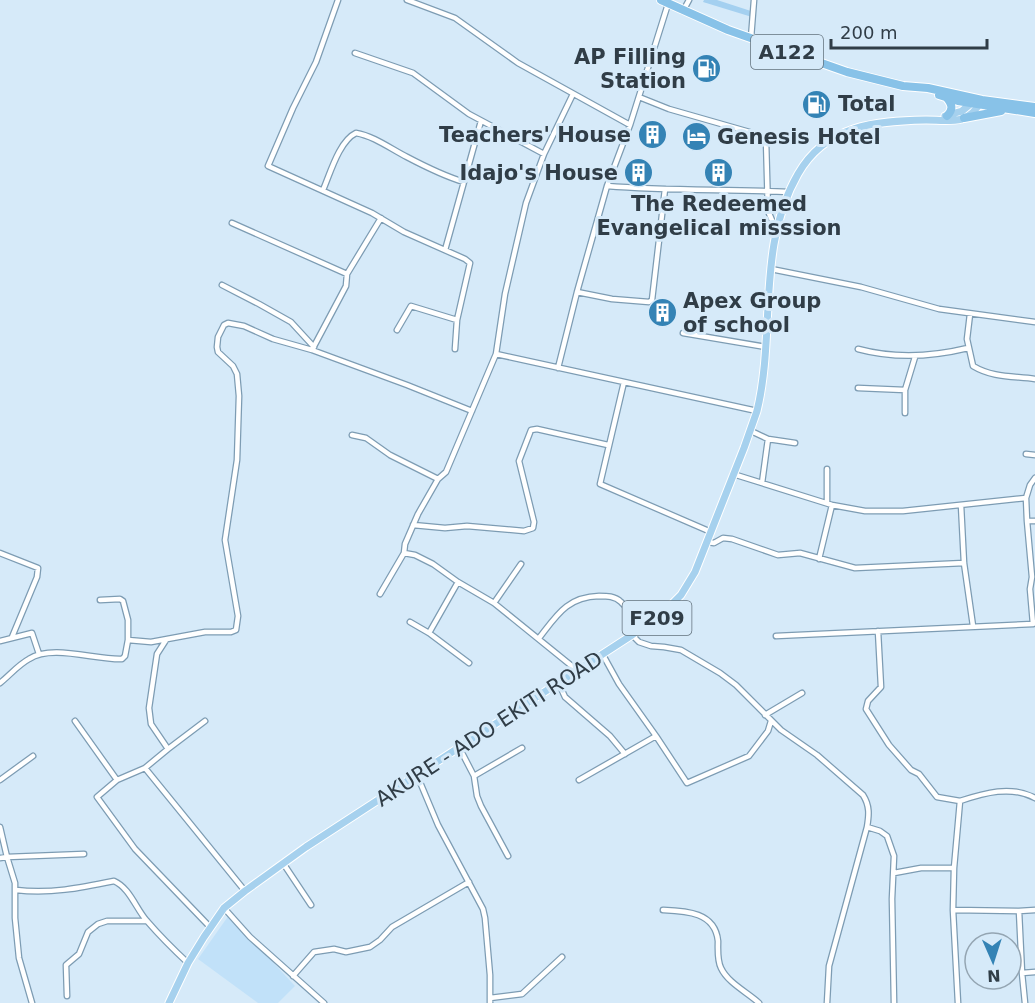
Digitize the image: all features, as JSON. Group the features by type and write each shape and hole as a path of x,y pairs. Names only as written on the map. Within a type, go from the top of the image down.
{"highway":[{"name":"A122","path":"665,2 751,38 847,72 903,86 928,88 1008,110 1035,114"},
{"name":"A122","path":"918,88 946,97 1035,107"},
{"path":"946,97 952,106 947,116"},
{"path":"964,118 1008,110"}],"main road":[{"name":"F209","path":"935,120 938,117 962,111 977,101"},
{"path":"964,118 972,114 977,101"},
{"name":"AKURE - ADO EKITI ROAD","path":"170,1003 188,963 210,927 224,908 245,891 283,863 603,655 660,615 681,595 695,572 757,411 762,391 770,269 777,232 789,192 803,166 814,153 844,132 865,124 945,121 964,118"}],"street":[{"path":"338,0 316,62 268,164 269,168 322,190 470,263 458,320 455,349"},
{"path":"407,0 455,18 518,63 630,124"},
{"path":"683,11 690,0"},
{"path":"751,38 754,0"},
{"path":"558,368 576,292 607,186 639,97 665,2"},
{"path":"355,53 413,73 482,121 544,154"},
{"path":"380,594 404,553 405,544 413,525 438,479 446,472 496,354 518,229 544,154 573,94"},
{"path":"639,97 669,109 760,135 766,140 768,211 777,232"},
{"path":"445,250 482,121"},
{"path":"322,190 342,147 347,139 356,133 388,146 441,175 464,182"},
{"path":"607,186 789,192"},
{"path":"576,292 612,299 649,302 652,300 665,189"},
{"path":"313,348 346,286 347,274 381,218"},
{"path":"232,223 347,274"},
{"path":"770,269 861,286 925,306 1035,322"},
{"path":"222,285 291,322 313,348"},
{"path":"397,330 411,306 458,320"},
{"path":"970,314 968,348 973,366 1006,377 1035,379"},
{"path":"128,639 151,642 205,632 231,632 236,630 238,624 225,540 239,435 238,382 233,366 218,352 217,347 221,329 228,323 273,339 313,348 472,411"},
{"path":"683,333 766,347"},
{"path":"858,349 915,357 944,354 968,348"},
{"path":"496,354 757,411"},
{"path":"905,413 905,390 915,357"},
{"path":"624,382 600,484 711,532"},
{"path":"858,388 905,390"},
{"path":"413,525 529,530 533,528 534,522 519,461 531,430 537,429 608,444"},
{"path":"751,431 768,439 795,444"},
{"path":"352,435 366,438 390,455 438,479"},
{"path":"762,483 768,439"},
{"path":"1026,453 1035,455"},
{"path":"819,559 829,504 827,469"},
{"path":"734,474 829,504 879,512 1026,498"},
{"path":"776,636 1034,624 1030,607 1033,583 1026,498 1035,478"},
{"path":"961,505 964,563 973,626"},
{"path":"1027,521 1035,521"},
{"path":"707,542 714,543 726,538 778,555 800,552 855,568 964,563"},
{"path":"0,553 35,566 39,572 12,637"},
{"path":"404,553 415,555 433,564 494,603 578,671"},
{"path":"494,603 521,564"},
{"path":"429,633 458,582"},
{"path":"539,638 559,611 580,598 591,597 614,597 621,600 641,629"},
{"path":"0,683 29,659 39,654 122,659 125,656 128,639 128,620 123,601 120,599 100,600"},
{"path":"410,622 429,633 469,663"},
{"path":"878,632 881,687 868,701 866,709 889,745 911,770 919,774 937,797 960,801 980,794 1008,790 1035,798"},
{"path":"0,641 32,633 39,654"},
{"path":"632,635 639,642 651,646 664,646 681,651 736,685 771,722 817,755 863,795 869,810 867,827 829,966 827,1003"},
{"path":"166,640 157,654 149,708 151,724 168,749"},
{"path":"603,655 619,684 685,781 691,783 749,756 768,731 771,722"},
{"path":"559,684 566,697 610,736 625,754"},
{"path":"765,715 802,693"},
{"path":"75,721 117,780"},
{"path":"205,721 145,768 117,780 98,795 98,800 147,862 210,927"},
{"path":"579,780 656,736"},
{"path":"459,747 474,776 481,806 508,856"},
{"path":"474,776 522,748"},
{"path":"0,780 33,756"},
{"path":"145,768 245,891"},
{"path":"417,775 438,825 469,882 485,918 490,1001 522,994 562,957"},
{"path":"958,1003 953,910 960,801"},
{"path":"0,827 16,890 17,942 32,1003"},
{"path":"867,827 880,831 890,841 894,856 894,1003"},
{"path":"0,858 84,854"},
{"path":"283,863 311,905"},
{"path":"894,873 921,868 954,868"},
{"path":"16,890 52,892 114,881 127,892 147,921 188,963"},
{"path":"293,976 314,952 334,949 346,952 369,947 380,940 392,927 469,882"},
{"path":"224,908 250,937 324,1003"},
{"path":"663,910 694,913 709,921 716,933 720,966 731,980 759,1003"},
{"path":"953,910 1035,910"},
{"path":"1019,911 1020,931"},
{"path":"68,996 66,964 79,954 88,932 93,927 107,921 147,921"},
{"path":"1023,984 1025,1003"}],"shaded area":[{"path":"704,0 717,0 754,12 752,17 703,2"},
{"path":"229,915 295,986 278,1003 258,1003 198,959"}],"place":[{"name":"AP Filling Station","path":"707,69"},
{"name":"Total","path":"817,104"},
{"name":"Teachers' House","path":"652,135"},
{"name":"Genesis Hotel","path":"696,137"},
{"name":"Idajo's House","path":"639,173"},
{"name":"The Redeemed Evangelical misssion","path":"719,173"},
{"name":"Apex Group of school","path":"662,313"}]}
